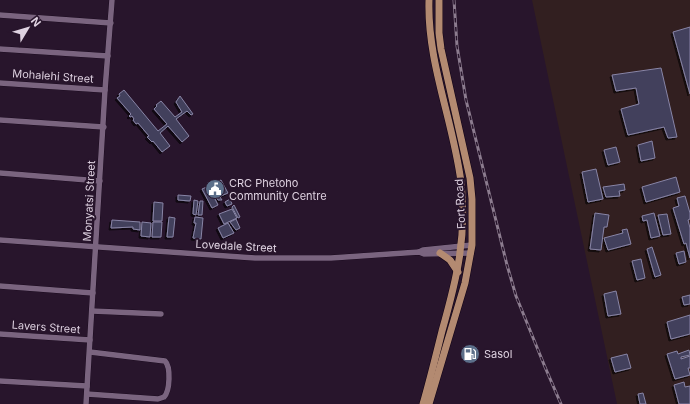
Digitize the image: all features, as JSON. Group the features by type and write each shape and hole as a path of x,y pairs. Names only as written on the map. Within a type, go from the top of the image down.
{"main road":[{"name":"Fort Road","path":"423,404 458,272 461,249 463,205 457,160 431,44 429,0"},
{"name":"Fort Road","path":"429,404 460,301 472,245 470,178 441,49 439,33 439,0"},
{"path":"440,253 450,260 458,272"}],"street":[{"name":"Monyatsi Street","path":"86,404 104,127 105,90 112,0"},
{"path":"0,15 110,23"},
{"path":"0,49 108,56"},
{"name":"Mohalehi Street","path":"0,83 105,90"},
{"path":"0,120 104,127"},
{"path":"0,173 100,181"},
{"name":"Lovedale Street","path":"0,240 255,258 291,259 419,252 424,254 461,249 471,253"},
{"path":"419,252 423,250 461,249 472,245"},
{"path":"0,286 93,293"},
{"path":"92,311 161,314"},
{"name":"Lavers Street","path":"0,334 90,340"},
{"path":"87,394 158,399 164,398 168,391 168,368 165,361 90,352"},
{"path":"0,381 87,386"}],"shaded area":[{"path":"532,0 690,0 690,404 617,404"}],"building":[{"path":"690,27 690,94 673,32"},
{"path":"661,68 677,137 668,138 664,127 628,135 621,109 639,104 636,88 616,91 612,75"},
{"path":"124,90 158,131 167,124 154,109 157,106 156,105 161,101 175,117 182,112 176,102 180,96 193,114 191,115 187,111 176,119 189,136 182,142 168,126 160,133 170,146 162,152 153,141 152,142 147,137 149,136 138,123 136,124 132,116 129,116 131,114 117,98"},
{"path":"652,141 655,158 641,161 638,145"},
{"path":"616,147 620,162 608,165 604,150"},
{"path":"596,169 603,199 588,202 582,172"},
{"path":"676,177 680,192 646,202 642,187"},
{"path":"221,180 228,193 221,196 220,192 217,193 222,200 218,200 212,193 218,205 212,208 202,189 214,183 216,187 215,183"},
{"path":"624,184 625,190 619,191 620,196 606,197 603,187"},
{"path":"178,195 191,196 190,201 178,200"},
{"path":"685,196 690,213 690,219 688,220 690,228 690,258 673,208 679,206 677,198"},
{"path":"230,199 232,204 227,206 225,202"},
{"path":"194,200 198,201 196,215 193,214"},
{"path":"200,201 203,201 202,215 198,215"},
{"path":"154,202 163,203 162,221 153,221"},
{"path":"234,205 240,217 238,218 232,207"},
{"path":"232,209 237,218 224,224 219,214"},
{"path":"595,213 609,215 607,227 604,227 601,250 590,249"},
{"path":"654,213 660,236 651,238 647,220 643,221 642,216"},
{"path":"667,214 671,234 663,235 658,215"},
{"path":"169,217 175,218 173,237 167,237"},
{"path":"195,217 203,218 201,239 193,238 196,223 194,223"},
{"path":"236,219 240,228 236,230 230,222"},
{"path":"112,220 140,222 140,230 133,229 133,227 111,228"},
{"path":"142,222 151,223 150,237 141,236"},
{"path":"153,222 162,222 161,237 152,237"},
{"path":"228,223 234,233 223,238 218,228"},
{"path":"627,229 631,244 608,250 604,238 623,233 622,230"},
{"path":"652,247 661,275 655,277 647,249"},
{"path":"684,251 686,262 679,264 676,253"},
{"path":"641,259 645,278 637,280 632,261"},
{"path":"616,291 621,314 608,316 604,294"},
{"path":"690,295 690,304 684,305 682,297"},
{"path":"690,315 690,334 671,339 667,322"},
{"path":"689,350 690,355 681,357 681,359 690,356 690,368 688,368 690,375 675,379 667,354 677,351 678,354"},
{"path":"627,354 631,368 615,372 611,358"},
{"path":"684,382 685,387 690,386 690,404 679,404 674,385"},
{"path":"643,393 646,404 640,404 638,394"}],"railway":[{"path":"454,0 457,46 466,100 507,265 516,296 561,404"}],"place":[{"name":"CRC Phetoho Community Centre","path":"215,189"},
{"name":"Sasol","path":"470,354"}]}
